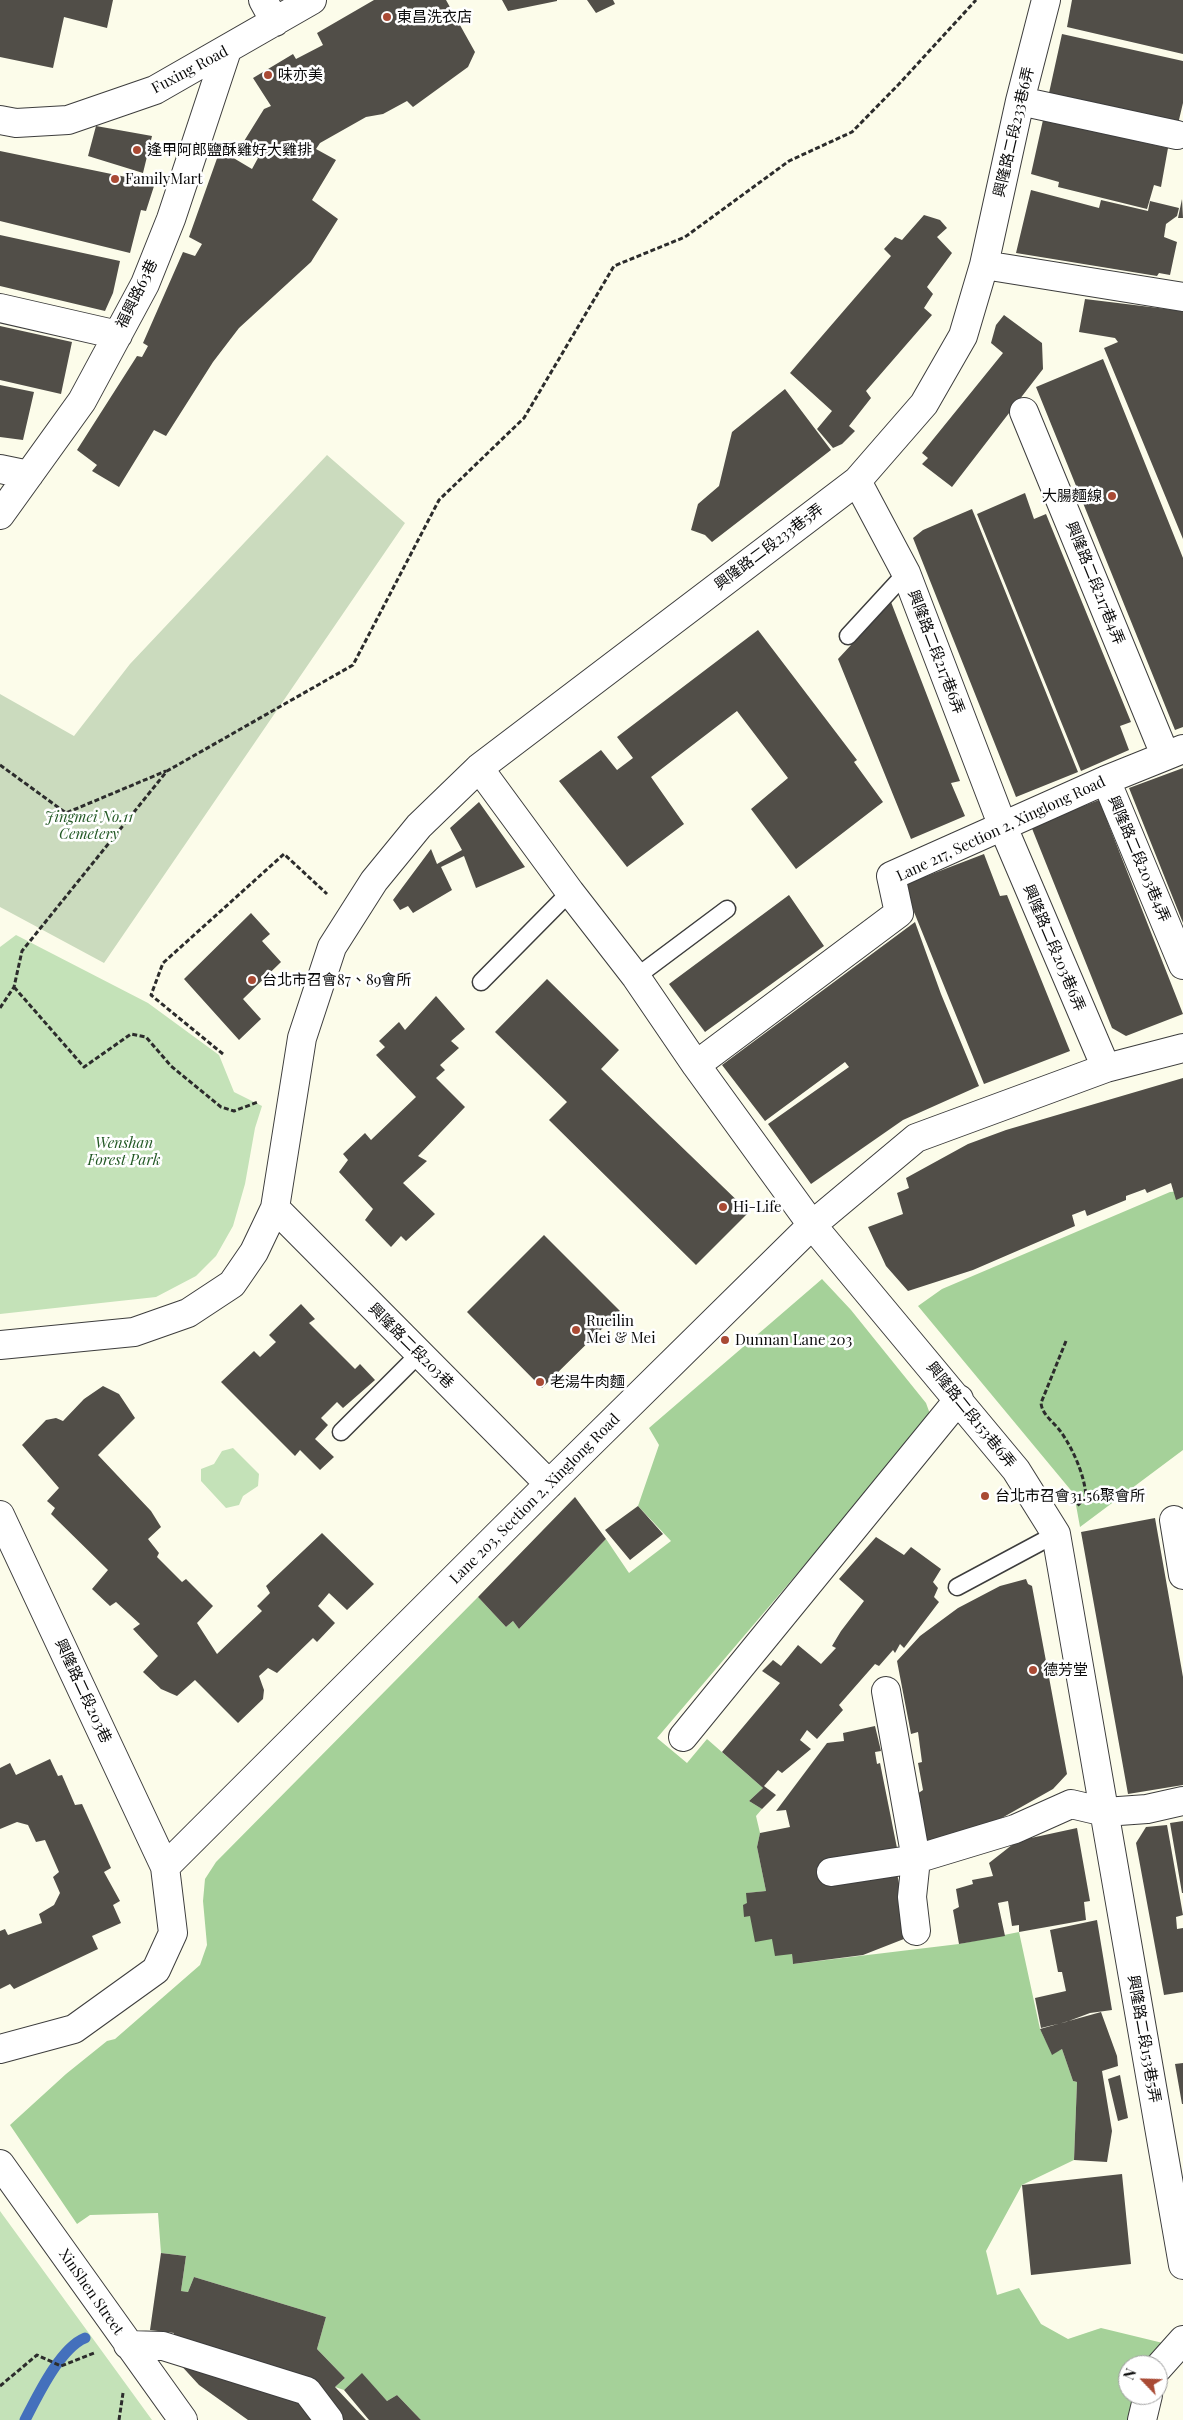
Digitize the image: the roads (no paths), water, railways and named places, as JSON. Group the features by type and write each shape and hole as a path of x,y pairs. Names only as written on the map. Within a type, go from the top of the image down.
{"street":[{"name":"Fuxing Road","path":"0,120 16,123 68,120 155,90 227,50 269,11 312,0"},
{"name":"興隆路二段233巷6弄","path":"984,265 1020,101 1046,0"},
{"name":"福興路63巷","path":"0,515 82,401 145,284 170,219 227,50"},
{"path":"1020,101 1177,135"},
{"path":"984,265 1183,297"},
{"name":"興隆路二段233巷5弄","path":"479,768 857,481 924,404 963,336 984,265"},
{"path":"0,308 118,335"},
{"name":"興隆路二段217巷4弄","path":"1024,412 1174,752"},
{"path":"0,469 29,475"},
{"name":"興隆路二段217巷6弄","path":"857,481 906,573 1003,828"},
{"name":"Lane 217, Section 2, Xinglong Road","path":"696,1065 899,913 891,876 1003,828 1106,780 1174,752"},
{"path":"0,1345 134,1332 188,1313 232,1284 254,1252 275,1208 292,1091 302,1038 332,946 374,881 413,833 479,768"},
{"name":"興隆路二段153巷6弄","path":"479,768 570,892 636,977 696,1065 812,1225 959,1399 1016,1470 1052,1527 1105,1812"},
{"name":"興隆路二段203巷4弄","path":"1106,780 1183,965"},
{"name":"興隆路二段203巷6弄","path":"1003,828 1106,1068"},
{"name":"Lane 203, Section 2, Xinglong Road","path":"166,1867 548,1484 812,1225 916,1138 1106,1068 1183,1048"},
{"name":"興隆路二段203巷","path":"275,1208 548,1484"},
{"path":"682,1737 959,1399"},
{"name":"興隆路二段203巷","path":"0,1515 166,1867"},
{"path":"1174,1520 1183,1575"},
{"path":"886,1691 916,1859 912,1897 916,1931"},
{"path":"831,1872 916,1859 1014,1829 1071,1804 1105,1812 1147,1809 1183,1801"},
{"name":"興隆路二段153巷5弄","path":"1105,1812 1183,2265"},
{"path":"0,2049 74,2029 156,1970 173,1933 166,1867"},
{"name":"XinShen Street","path":"0,2164 183,2420"},
{"path":"1168,2357 1183,2340"},
{"path":"128,2345 163,2346 307,2391 330,2420"},
{"path":"1142,2420 1146,2405"}],"lane":[{"path":"848,636 906,573"},
{"path":"481,982 570,892"},
{"path":"636,977 727,909"},
{"path":"341,1432 419,1354"},
{"path":"957,1587 1052,1527"}],"waterway":[{"path":"25,2420 58,2362 76,2343 85,2338"}],"place":[{"name":"東昌洗衣店","path":"387,17"},
{"name":"味亦美","path":"268,75"},
{"name":"逢甲阿郎鹽酥雞好大雞排","path":"137,150"},
{"name":"FamilyMart","path":"115,179"},
{"name":"大腸麵線","path":"1112,496"},
{"name":"台北市召會87、89會所","path":"252,980"},
{"name":"Hi-Life","path":"723,1207"},
{"name":"Rueilin Mei & Mei","path":"576,1330"},
{"name":"Dunnan Lane 203","path":"725,1340"},
{"name":"老湯牛肉麵","path":"540,1382"},
{"name":"台北市召會31.56聚會所","path":"985,1496"},
{"name":"德芳堂","path":"1033,1670"}],"park label":[{"name":"Jingmei No.11 Cemetery","path":"89,826"},
{"name":"Wenshan Forest Park","path":"124,1152"}]}
